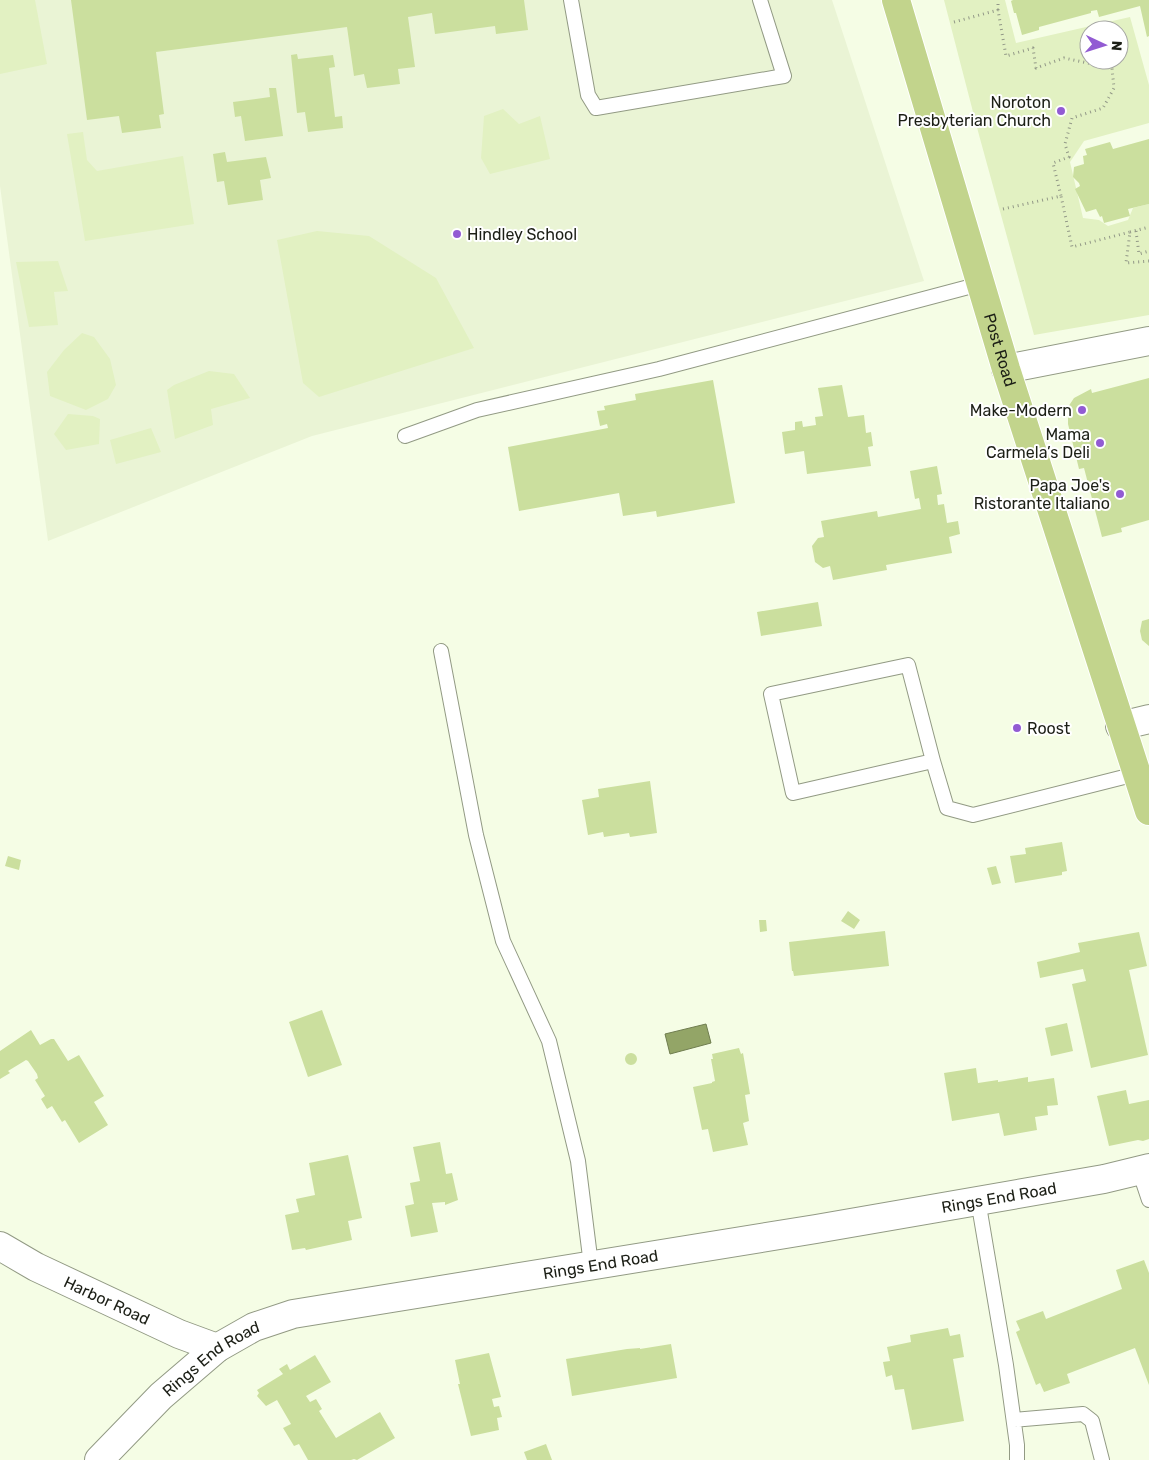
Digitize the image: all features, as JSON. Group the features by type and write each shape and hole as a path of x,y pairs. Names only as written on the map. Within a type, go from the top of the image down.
{"main road":[{"name":"Post Road","path":"896,0 1006,369 1149,811"}],"street":[{"path":"1006,369 1149,341"},
{"path":"1120,726 1149,718"},
{"name":"Rings End Road","path":"99,1460 161,1396 218,1348 254,1327 293,1314 591,1264 780,1235 1104,1179 1144,1169"},
{"name":"Harbor Road","path":"0,1246 36,1267 179,1334 218,1348"}],"lane":[{"path":"571,0 588,95 596,108 784,76 760,0"},
{"path":"405,436 476,410 659,369 980,284"},
{"path":"441,652 476,835 503,941 546,1033 551,1050 578,1161 591,1264"},
{"path":"933,762 794,793 771,694 908,665 933,762 948,808 974,815 1136,774"},
{"path":"1144,1169 1149,1200"},
{"path":"978,1200 1014,1420 1017,1460"},
{"path":"1014,1420 1083,1414 1092,1421 1102,1460"}],"path":[{"path":"998,0 1006,56 1033,48 1036,68 1064,58 1112,68 1114,88 1103,108 1072,118 1066,144 1069,157 1053,163 1072,247 1149,227"},
{"path":"954,22 998,10"},
{"path":"1004,209 1061,196"},
{"path":"1136,231 1139,254 1149,251"},
{"path":"1130,232 1126,263 1149,261"}],"shaded area":[{"name":"Hindley School","path":"0,0 832,0 924,281 312,436 48,541 0,186"},
{"path":"0,0 35,0 47,64 0,74"},
{"path":"944,0 1005,0 1016,43 1079,29 1079,70 1129,70 1129,20 1117,20 1130,17 1149,85 1149,123 1084,141 1070,162 1083,218 1099,220 1108,226 1128,220 1133,208 1149,204 1149,315 1034,335"},
{"path":"503,109 519,124 540,116 550,159 490,174 481,158 484,116"},
{"path":"83,132 87,160 97,171 183,156 194,224 85,241 67,134"},
{"path":"317,231 369,236 436,278 474,348 319,397 303,383 277,240"},
{"path":"58,261 68,291 54,292 58,325 29,327 16,262"},
{"path":"82,333 94,337 110,359 116,385 108,399 86,410 50,396 47,372 64,350"},
{"path":"209,371 234,374 250,398 211,409 213,425 175,439 167,390 174,385"},
{"path":"68,414 93,416 100,419 99,444 66,450 54,434"},
{"path":"151,428 161,452 116,464 110,440"},
{"path":"706,1024 711,1043 670,1054 665,1034"}],"building":[{"path":"71,0 524,0 528,30 496,34 495,26 435,34 432,13 408,17 415,67 398,69 400,84 367,88 364,74 354,76 347,27 156,52 164,114 159,115 161,128 122,133 119,116 87,120"},
{"path":"1149,0 1149,36 1147,37 1140,6 1099,17 1097,10 1091,11 1091,13 1039,27 1039,30 1022,35 1016,13 1014,13 1011,1"},
{"path":"297,54 298,59 333,55 335,67 329,68 335,117 342,116 343,128 308,132 305,112 297,113 291,55"},
{"path":"269,88 276,88 283,136 245,141 241,116 235,117 233,102 270,97"},
{"path":"1149,139 1149,204 1128,209 1130,216 1104,223 1102,216 1100,217 1096,209 1086,212 1075,189 1080,186 1079,183 1073,177 1074,167 1084,164 1083,156 1087,155 1085,149 1110,142 1113,149"},
{"path":"225,152 227,162 266,157 271,178 260,180 263,200 228,205 224,181 217,182 213,154"},
{"path":"1149,378 1149,520 1121,528 1122,532 1102,537 1084,468 1079,469 1068,424 1068,407 1074,398 1091,389 1092,393"},
{"path":"713,380 735,503 657,517 656,511 623,516 619,493 519,511 508,447 608,428 607,424 600,426 597,411 605,410 604,406 636,400 635,394"},
{"path":"842,385 848,417 864,415 866,433 871,432 873,446 868,447 871,466 807,474 804,451 785,454 782,432 795,430 795,422 802,421 803,427 816,425 815,417 823,416 818,388"},
{"path":"937,466 942,494 937,495 938,505 944,504 947,523 958,521 960,534 949,537 952,553 886,565 887,570 833,580 830,566 823,568 815,562 812,546 818,538 824,537 821,521 877,511 878,517 921,509 919,498 915,499 910,471"},
{"path":"818,602 822,626 761,636 757,612"},
{"path":"1149,619 1149,646 1142,640 1140,631 1142,621"},
{"path":"650,781 657,833 630,837 629,833 604,837 603,832 588,835 582,800 599,797 598,789"},
{"path":"1062,842 1067,871 1062,872 1062,875 1015,883 1010,856 1026,854 1025,848"},
{"path":"8,856 21,860 19,870 5,866"},
{"path":"996,866 1001,883 992,885 987,868"},
{"path":"848,911 860,920 854,929 841,921"},
{"path":"759,920 766,920 767,931 760,932"},
{"path":"885,931 889,966 794,976 789,942"},
{"path":"1139,932 1147,966 1129,970 1148,1055 1091,1068 1072,984 1086,981 1083,969 1040,978 1037,962 1080,952 1078,943"},
{"path":"322,1010 342,1065 308,1077 289,1022"},
{"path":"1067,1023 1073,1051 1051,1056 1045,1028"},
{"path":"31,1030 40,1045 54,1039 68,1061 79,1055 104,1096 94,1102 108,1125 79,1143 65,1120 62,1122 52,1106 47,1109 41,1099 45,1096 35,1080 38,1078 37,1074 28,1061 26,1060 8,1071 10,1073 0,1079 0,1051"},
{"path":"739,1048 741,1054 743,1053 750,1094 745,1095 749,1121 743,1123 748,1145 713,1152 708,1129 702,1130 693,1087 715,1081 711,1059 713,1059 712,1054"},
{"path":"633,1053 636,1054 636,1064 629,1065 626,1064 625,1057 626,1054"},
{"path":"976,1068 978,1083 1028,1077 1028,1082 1054,1078 1058,1105 1047,1106 1048,1115 1035,1117 1037,1130 1004,1136 999,1113 952,1121 944,1073"},
{"path":"1126,1090 1129,1104 1149,1100 1149,1139 1109,1146 1097,1096"},
{"path":"440,1142 446,1174 452,1173 458,1200 445,1205 445,1202 432,1203 438,1232 411,1237 405,1206 414,1204 410,1183 420,1181 413,1147"},
{"path":"348,1155 362,1218 348,1221 352,1240 306,1250 305,1248 292,1250 285,1215 299,1212 296,1199 315,1195 309,1163"},
{"path":"1144,1260 1149,1273 1149,1385 1135,1348 1067,1374 1070,1383 1044,1392 1040,1383 1036,1385 1016,1332 1020,1330 1016,1321 1043,1311 1046,1319 1122,1289 1116,1270"},
{"path":"948,1328 950,1336 960,1334 964,1357 953,1359 964,1421 912,1430 904,1389 895,1390 892,1375 886,1377 883,1362 890,1361 887,1347 911,1342 910,1335"},
{"path":"671,1344 677,1378 572,1396 566,1359"},
{"path":"489,1353 501,1397 492,1399 494,1407 499,1406 502,1417 497,1418 499,1430 471,1436 458,1384 460,1384 455,1360"},
{"path":"315,1355 331,1382 306,1396 310,1402 316,1399 322,1409 319,1411 336,1438 380,1412 395,1438 357,1460 308,1460 299,1444 294,1446 283,1428 291,1424 277,1400 266,1406 257,1396 259,1393 257,1390 283,1374 279,1369 287,1364 290,1370"},
{"path":"546,1444 552,1460 527,1460 524,1452"}],"place":[{"name":"Noroton Presbyterian Church","path":"1061,111"},
{"name":"Hindley School","path":"457,234"},
{"name":"Make-Modern","path":"1082,410"},
{"name":"Mama Carmela’s Deli","path":"1100,443"},
{"name":"Papa Joe's Ristorante Italiano","path":"1120,494"},
{"name":"Roost","path":"1017,728"}]}
